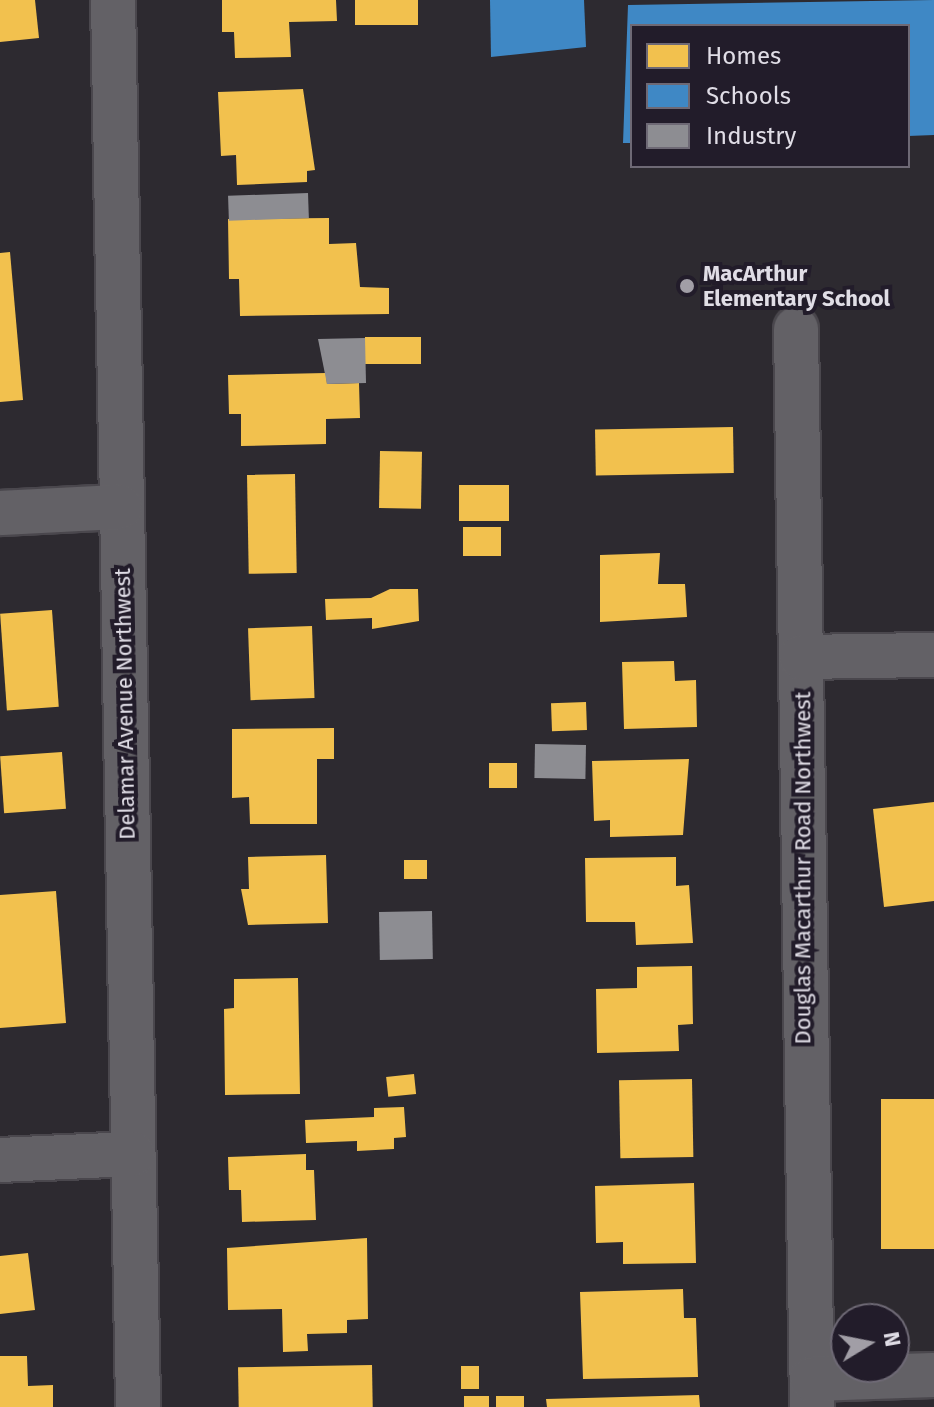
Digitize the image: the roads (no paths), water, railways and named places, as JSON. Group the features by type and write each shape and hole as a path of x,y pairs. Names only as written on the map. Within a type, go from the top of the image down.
{"street":[{"name":"Delamar Avenue Northwest","path":"113,0 138,1407"},
{"name":"Douglas Macarthur Road Northwest","path":"796,329 812,1393"},
{"path":"0,513 120,507"},
{"path":"801,657 934,655"},
{"path":"0,1160 133,1154"},
{"path":"812,1393 934,1375"}],"place":[{"name":"MacArthur Elementary School","path":"687,286"}]}
